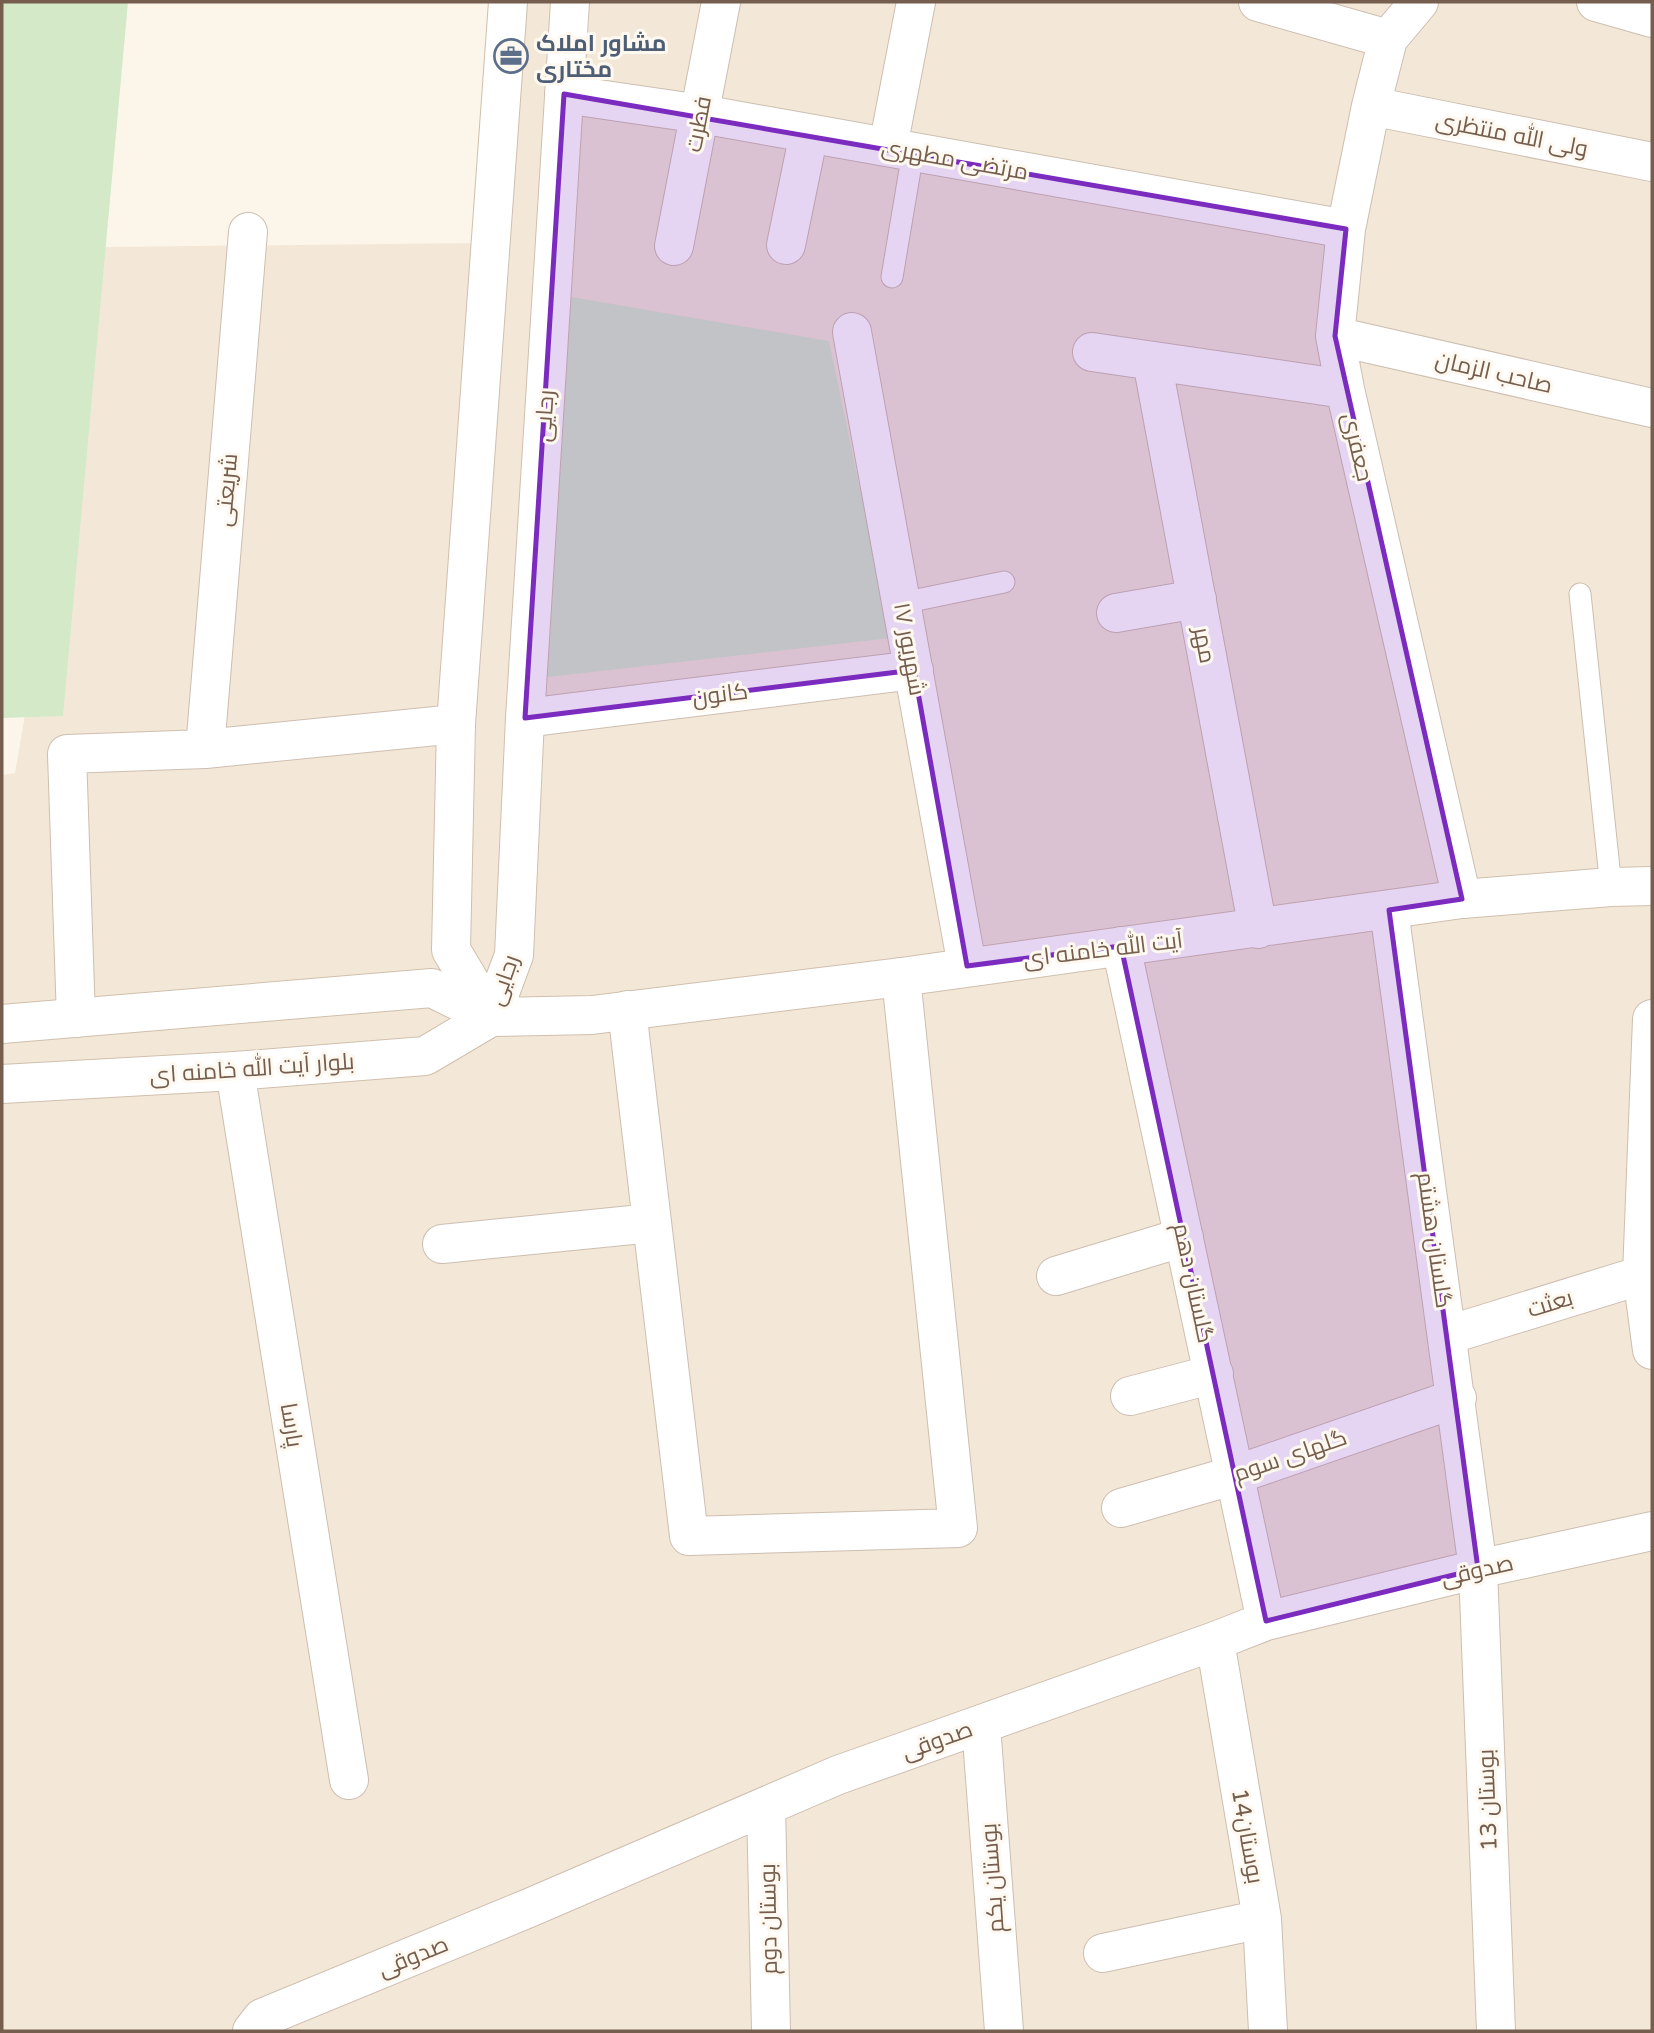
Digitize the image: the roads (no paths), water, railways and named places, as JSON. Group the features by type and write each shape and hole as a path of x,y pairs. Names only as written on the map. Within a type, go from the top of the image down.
{"street":[{"name":"رجایی","path":"491,1017 451,950 456,724 508,2"},
{"name":"رجایی","path":"491,1017 514,956 525,718 570,2"},
{"name":"فطرت","path":"674,246 722,2"},
{"path":"900,149 916,2"},
{"path":"1258,2 1388,39"},
{"name":"جعفری","path":"1419,2 1388,39 1371,106 1346,229 1335,336 1462,900"},
{"path":"1596,2 1652,18"},
{"name":"مرتضی مطهری","path":"564,94 701,114 1346,229"},
{"name":"ولی الله منتظری","path":"1371,106 1652,162"},
{"path":"786,245 809,133"},
{"name":"شریعتی","path":"205,749 248,232"},
{"name":"۱۷ شهریور","path":"852,332 967,966"},
{"name":"صاحب الزمان","path":"1335,336 1652,408"},
{"path":"1092,352 1345,389"},
{"name":"مهر","path":"1152,361 1258,929"},
{"path":"1116,612 1197,599"},
{"name":"کانون","path":"525,718 914,670"},
{"path":"76,1018 67,754 205,749 456,724"},
{"name":"آیت الله خامنه ای","path":"553,1014 592,1015 901,977 1462,900 1652,886"},
{"name":"گلستان هشتم","path":"1389,910 1478,1569"},
{"name":"گلستان دهم","path":"1121,946 1266,1620"},
{"path":"627,1010 689,1536 958,1528 901,977"},
{"name":"بلوار آیت الله خامنه ای","path":"2,1024 432,988 491,1017"},
{"name":"بلوار آیت الله خامنه ای","path":"2,1084 235,1071 425,1056 491,1017 553,1014"},
{"path":"1652,1018 1647,1274 1652,1350"},
{"name":"پارسا","path":"235,1071 349,1780"},
{"path":"442,1244 652,1223"},
{"path":"1056,1276 1184,1237"},
{"name":"بعثت","path":"1448,1335 1647,1274"},
{"path":"1130,1396 1214,1374"},
{"name":"گلهای سوم","path":"1122,1508 1235,1475 1457,1398"},
{"name":"صدوقی","path":"252,2031 262,2018 529,1908 838,1775 1215,1641 1266,1620 1652,1531"},
{"name":"بوستان 13","path":"1478,1569 1496,2031"},
{"name":"بوستان14","path":"1215,1641 1262,1919 1268,2031"},
{"name":"بوستان یکم","path":"981,1725 1004,2031"},
{"name":"بوستان دوم","path":"766,1806 771,2031"},
{"path":"1103,1953 1262,1919"}],"lane":[{"path":"892,277 900,149"},
{"path":"902,603 1004,582"},
{"path":"1580,594 1611,887"}],"place":[{"name":"مشاور املاک مختاری","path":"511,56"}]}
